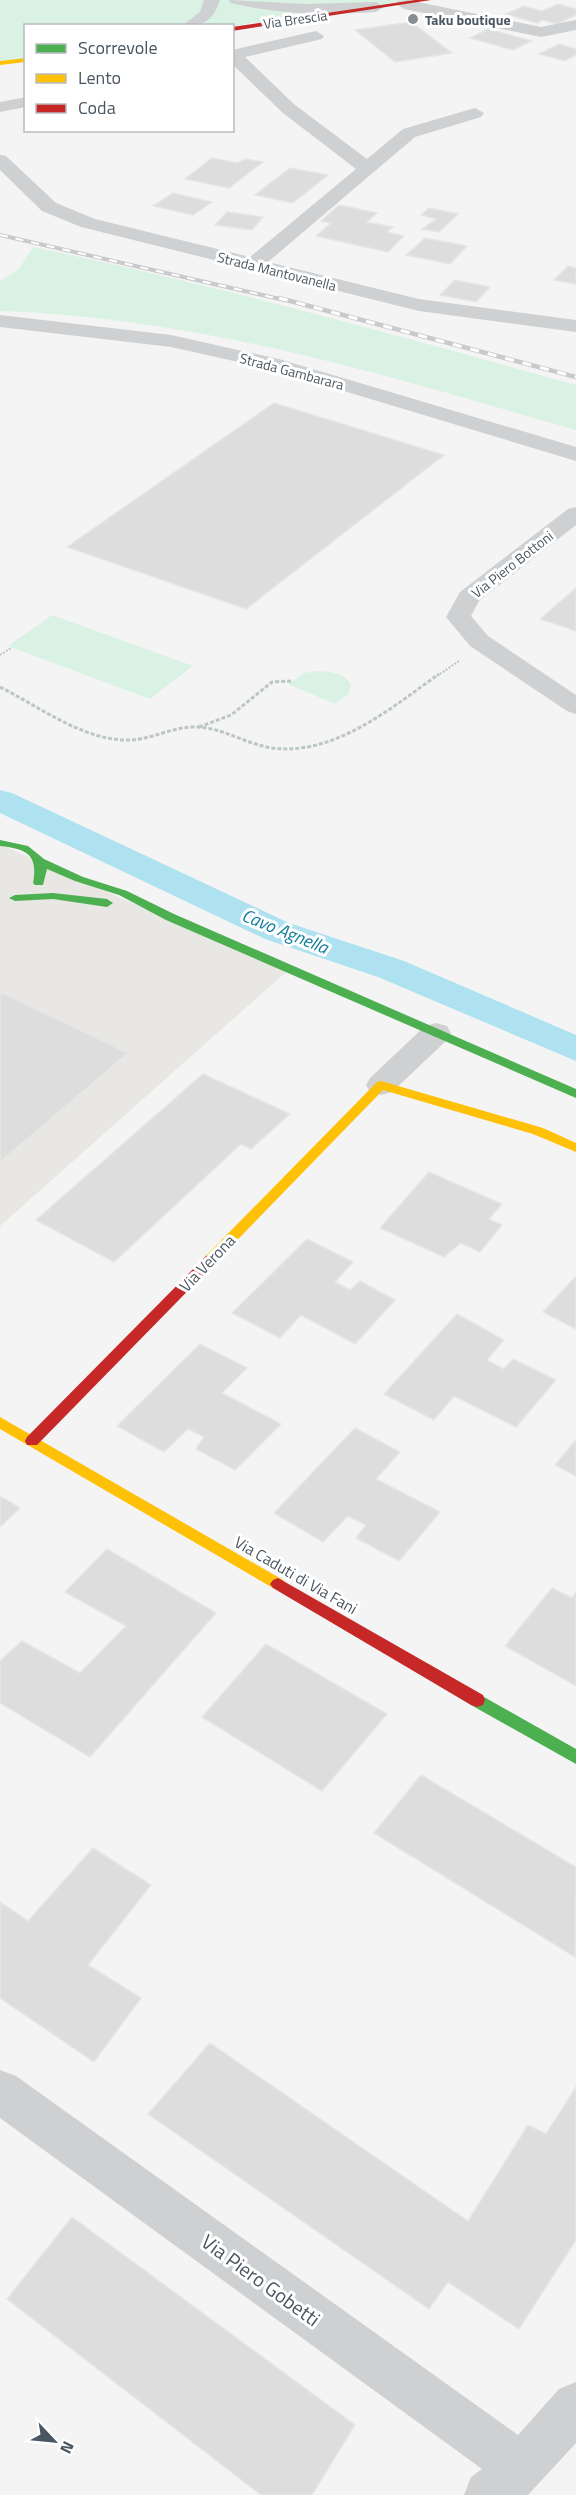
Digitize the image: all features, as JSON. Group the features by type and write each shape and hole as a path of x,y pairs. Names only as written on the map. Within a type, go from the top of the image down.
{"main road":[{"name":"Via Brescia","path":"245,27 428,0"},
{"path":"0,63 24,60"},
{"path":"0,843 28,849 42,862 79,879 123,893 170,917 576,1094"},
{"path":"0,902 30,891 40,882 44,872 42,862"},
{"path":"15,898 53,896 90,899 170,917"},
{"path":"381,1084 538,1131 576,1148"},
{"name":"Via Verona","path":"32,1441 381,1084"},
{"name":"Via Caduti di Via Fani","path":"0,1422 576,1757"}],"street":[{"path":"237,0 266,7 309,11 376,7"},
{"path":"213,1 217,11 245,27 255,16 251,10 237,0"},
{"path":"193,24 207,14 213,1"},
{"path":"405,4 541,32 576,25"},
{"path":"234,55 316,36"},
{"path":"234,56 289,109 368,169"},
{"path":"0,106 24,102"},
{"path":"254,265 409,133 475,113"},
{"name":"Strada Mantovanella","path":"0,160 49,207 68,216 419,305 576,326"},
{"name":"Strada Gambarara","path":"0,321 171,341 257,360 576,454"},
{"name":"Via Piero Bottoni","path":"576,514 469,597 458,617 487,647 576,706"},
{"name":"Via Verona","path":"381,1084 436,1033"},
{"name":"Via Piero Gobetti","path":"0,2091 506,2482"},
{"path":"506,2482 576,2406"}],"path":[{"path":"198,727 256,746 303,749 323,745 355,730 458,662 487,647"},
{"path":"0,656 11,648"},
{"path":"0,687 104,737 125,740 173,728 198,727 233,714 265,683 273,680 291,681"}],"shaded area":[{"path":"0,844 286,972 0,1226"}],"green space":[{"path":"0,0 427,0 234,26 24,24 24,60 0,64"},
{"path":"33,247 238,294 576,385 576,430 363,370 220,337 75,316 0,311 0,281 19,269"},
{"path":"52,615 193,666 150,699 8,646"},
{"path":"317,671 336,673 345,677 351,685 349,693 335,704 288,684 304,673"}],"building":[{"path":"558,4 576,9 576,15 557,24 543,20 537,23 506,14 524,6 542,11"},
{"path":"411,22 452,53 395,62 355,30"},
{"path":"488,29 532,41 513,50 470,38"},
{"path":"559,44 576,49 576,55 565,61 539,54"},
{"path":"212,158 238,163 245,159 263,162 229,188 185,179"},
{"path":"290,168 328,175 293,203 255,195"},
{"path":"173,193 212,202 193,215 153,206"},
{"path":"339,205 377,213 367,222 393,227 387,232 404,236 388,252 316,236 331,223 321,221"},
{"path":"429,208 458,214 439,232 422,229 436,219 421,215"},
{"path":"227,212 263,217 252,230 215,225"},
{"path":"425,238 467,246 450,264 406,255"},
{"path":"568,266 576,268 576,284 554,280"},
{"path":"455,280 490,287 476,302 440,295"},
{"path":"274,403 444,455 246,609 67,547"},
{"path":"576,588 576,631 540,619"},
{"path":"0,992 128,1053 0,1162"},
{"path":"203,1074 290,1114 251,1149 241,1144 114,1262 36,1220"},
{"path":"429,1172 502,1204 489,1219 502,1225 480,1252 461,1243 444,1257 380,1228"},
{"path":"307,1239 353,1262 335,1282 350,1290 360,1281 395,1300 355,1344 301,1315 280,1338 232,1313"},
{"path":"576,1276 576,1329 543,1312"},
{"path":"457,1314 504,1340 487,1360 504,1369 513,1359 556,1380 516,1427 454,1396 434,1420 384,1394"},
{"path":"200,1344 247,1368 222,1393 281,1424 235,1470 196,1449 204,1437 188,1429 164,1452 117,1426"},
{"path":"355,1428 400,1452 376,1479 440,1512 399,1561 356,1538 366,1525 348,1516 323,1542 274,1513"},
{"path":"576,1440 576,1476 555,1465"},
{"path":"0,1496 20,1508 0,1527"},
{"path":"107,1549 216,1613 90,1757 0,1703 0,1661 22,1641 80,1673 126,1626 65,1592"},
{"path":"552,1588 572,1598 576,1592 576,1686 505,1646"},
{"path":"266,1644 387,1714 322,1791 202,1717"},
{"path":"421,1775 576,1867 575,1957 374,1833"},
{"path":"93,1848 151,1885 88,1965 141,1998 94,2062 0,1998 0,1902 28,1921"},
{"path":"210,2043 468,2221 528,2125 546,2134 576,2087 576,2240 519,2329 448,2282 429,2309 148,2114"},
{"path":"72,2217 355,2425 312,2495 261,2495 7,2299"}],"waterway":[{"name":"Cavo Agnella","path":"0,800 277,931 391,969 576,1049"}],"railway":[{"path":"0,235 284,300"},
{"path":"279,298 576,377"}],"traffic: fast":[{"path":"0,843 19,846 30,851 39,859 42,865 39,883"},
{"path":"42,862 79,879 123,893 170,917 576,1094"},
{"path":"15,898 53,896 107,903"},
{"path":"477,1700 576,1757"}],"traffic: slow":[{"path":"0,63 24,60"},
{"path":"211,1259 381,1085 538,1131 576,1148"},
{"path":"0,1422 278,1584"}],"traffic: jam":[{"path":"234,29 428,0"},
{"path":"32,1441 211,1259"},
{"path":"278,1584 477,1700"}],"place":[{"name":"Taku boutique","path":"413,19"}]}
